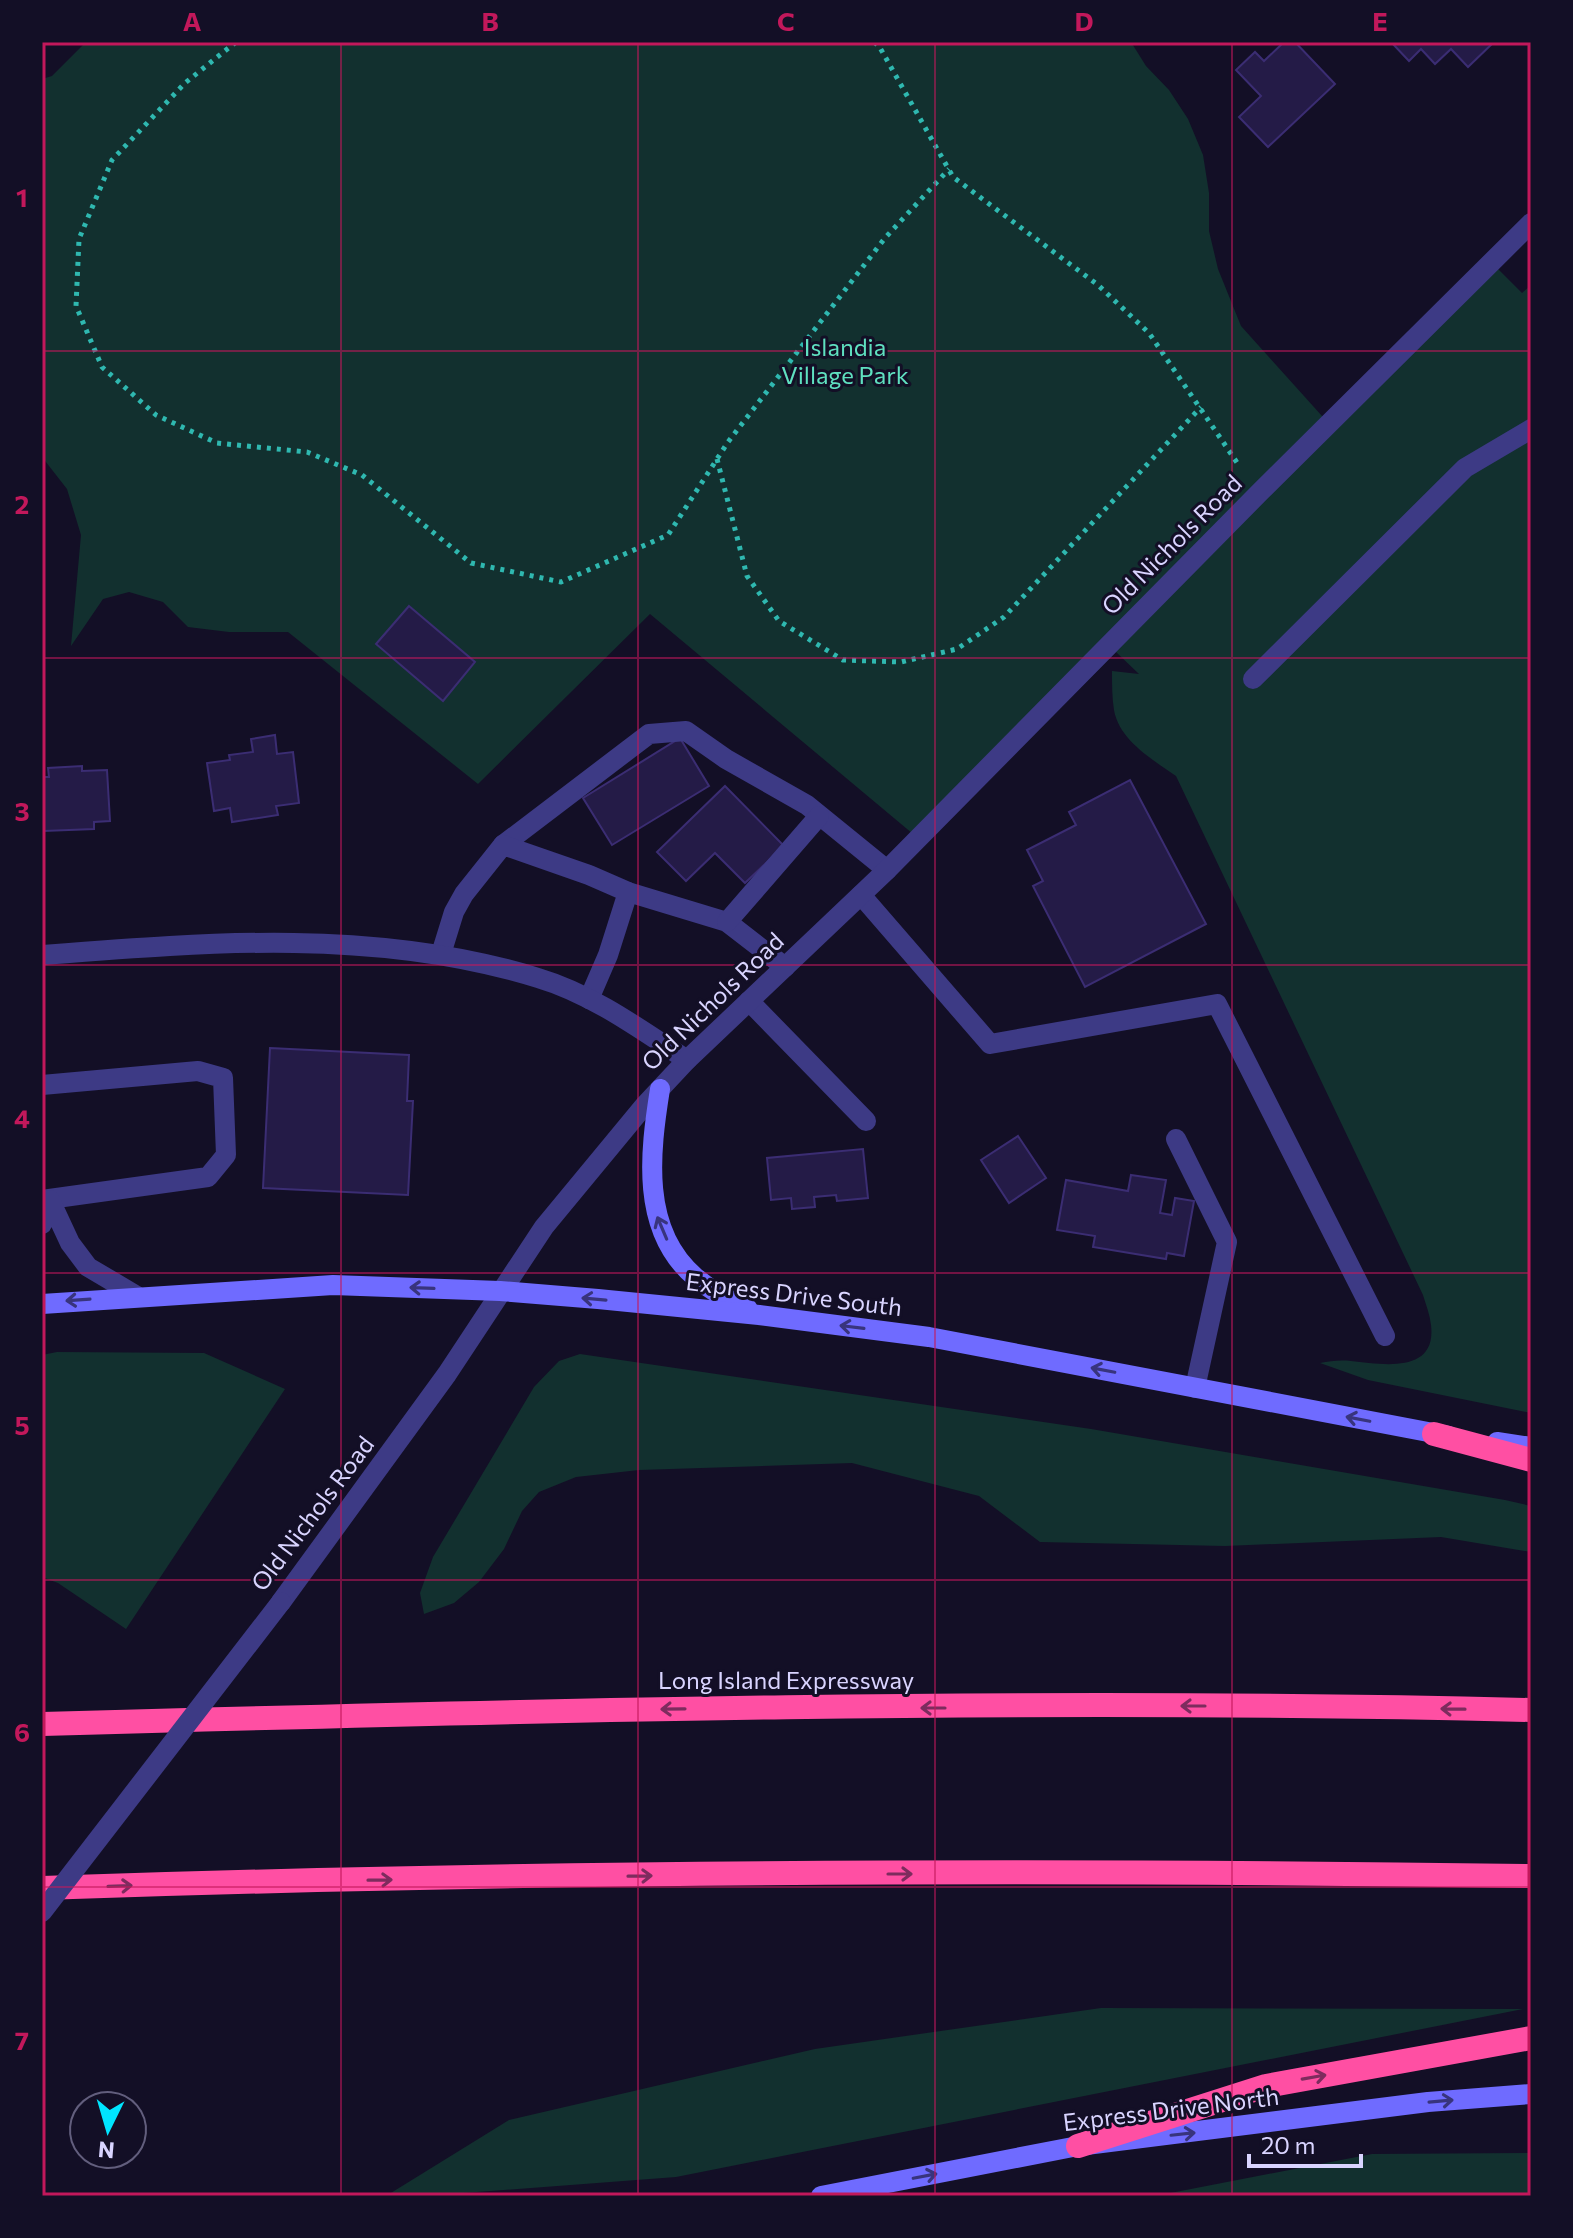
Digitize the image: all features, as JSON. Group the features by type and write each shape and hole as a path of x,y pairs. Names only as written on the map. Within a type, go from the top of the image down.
{"highway":[{"path":"1434,1434 1531,1460"},
{"name":"Long Island Expressway","path":"42,1724 683,1709 1230,1706 1531,1710"},
{"path":"42,1888 729,1875 1256,1873 1531,1876"},
{"path":"1078,2146 1266,2086 1531,2038"}],"main road":[{"path":"660,1089 652,1175 657,1215 664,1235 692,1275 714,1292 759,1315"},
{"name":"Express Drive South","path":"42,1304 333,1285 500,1291 759,1315 929,1337 1434,1434 1531,1447"},
{"name":"Express Drive North","path":"821,2196 1078,2146 1273,2124 1428,2102 1531,2094"}],"street":[{"name":"Old Nichols Road","path":"42,1912 281,1602 447,1374 500,1291 586,1173 660,1089 887,870 1531,223"},
{"path":"1253,679 1465,468 1531,429"},
{"path":"441,954 454,912 464,894 503,845 649,734 686,731 726,759 807,805 887,870"},
{"path":"727,922 819,816"},
{"path":"503,845 628,892 727,922 785,967"},
{"path":"589,999 608,955 628,892"},
{"path":"861,895 990,1044 1217,1004 1385,1336"},
{"path":"42,955 170,944 261,942 441,954 540,978 589,999 687,1060"},
{"path":"749,1001 866,1121"},
{"path":"42,1085 198,1071 223,1078 226,1155 208,1177 46,1200"},
{"path":"1176,1139 1227,1242 1195,1388"},
{"path":"42,1224 46,1200"},
{"path":"46,1200 70,1243 88,1267 137,1296"}],"path":[{"path":"236,42 185,83 112,160 79,239 76,306 102,367 156,415 217,443 307,452 362,475 471,563 561,582 668,535 717,459 885,238 949,169"},
{"path":"874,42 953,177 1108,295 1149,333 1240,467"},
{"path":"717,459 747,576 779,621 843,660 901,662 957,649 1004,617 1201,407"}],"green space":[{"name":"Islandia Village Park","path":"86,42 1131,42 1188,119 1203,155 1209,193 1209,231 1218,269 1241,326 1331,426 1493,264 1522,293 1531,285 1531,1413 1368,1380 1320,1363 1391,1364 1416,1359 1425,1352 1431,1341 1428,1310 1176,776 1138,748 1117,721 1112,671 1139,674 1116,652 925,844 650,614 478,784 288,632 229,632 188,627 163,602 129,592 103,599 71,646 81,535 67,489 42,457 42,79 52,76"},
{"path":"57,1352 204,1353 285,1389 126,1629 58,1583 42,1577 42,1355"},
{"path":"580,1354 1091,1429 1505,1500 1531,1506 1531,1552 1441,1537 1225,1546 1040,1542 979,1496 852,1463 639,1470 576,1477 539,1492 522,1511 504,1549 479,1582 454,1603 424,1614 420,1593 433,1557 534,1387 559,1361"},
{"path":"1101,2008 1523,2009 676,2177 424,2196 386,2196 509,2120 815,2049"},
{"path":"1531,2153 1531,2196 1155,2196 1372,2154"}],"building":[{"path":"1284,42 1295,42 1335,84 1268,147 1239,117 1261,96 1236,70 1255,52 1264,61"},
{"path":"1391,42 1494,42 1468,67 1451,49 1435,64 1421,49 1409,61"},
{"path":"409,606 475,662 443,701 376,644"},
{"path":"275,735 277,754 293,752 299,803 276,806 278,815 232,822 230,808 214,811 207,763 230,760 229,755 253,752 251,739"},
{"path":"680,738 709,786 612,845 583,798"},
{"path":"82,766 82,771 107,770 110,821 94,822 94,829 44,831 42,777 49,777 48,768"},
{"path":"1130,780 1206,924 1085,987 1033,886 1043,881 1027,850 1076,825 1069,812"},
{"path":"725,786 784,846 745,883 715,853 686,881 657,852"},
{"path":"270,1048 409,1055 407,1101 413,1101 408,1195 263,1188"},
{"path":"1018,1136 1046,1178 1009,1203 981,1160"},
{"path":"863,1149 868,1198 837,1201 836,1195 814,1197 815,1207 792,1209 791,1198 771,1200 767,1158"},
{"path":"1131,1175 1166,1180 1160,1213 1172,1215 1175,1198 1194,1201 1184,1256 1167,1253 1166,1259 1093,1247 1095,1236 1057,1230 1066,1180 1128,1191"}]}
